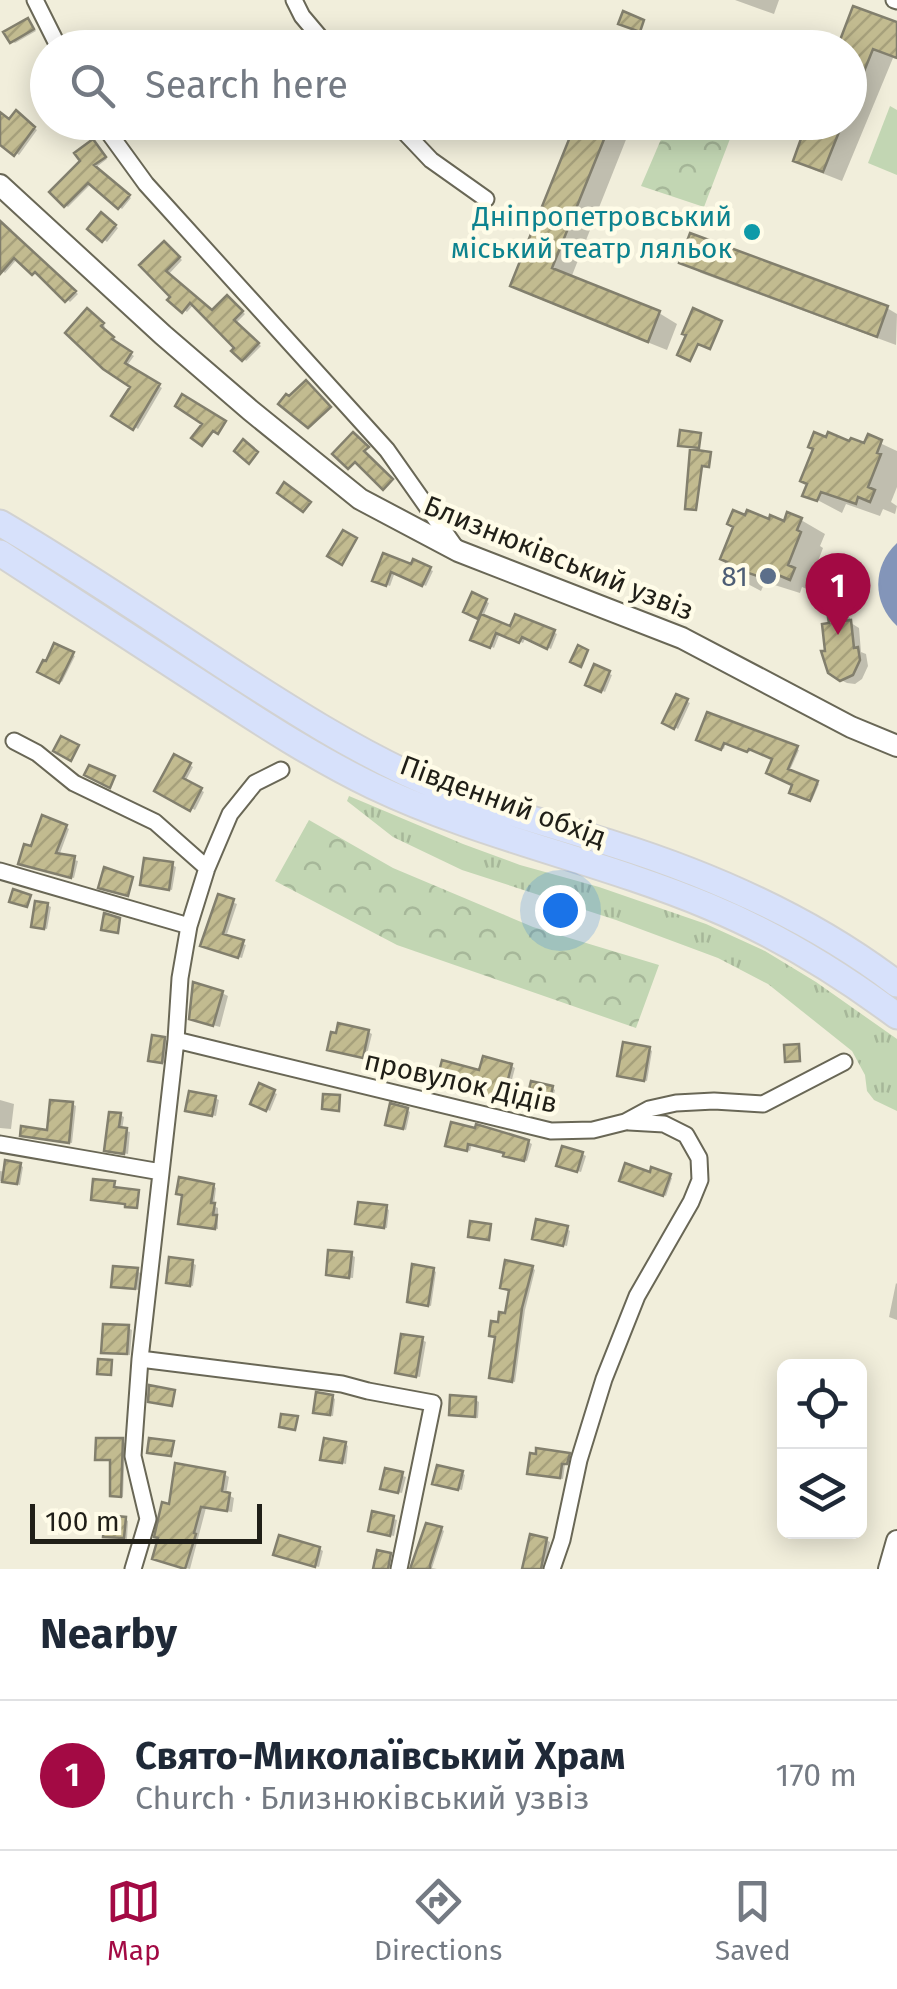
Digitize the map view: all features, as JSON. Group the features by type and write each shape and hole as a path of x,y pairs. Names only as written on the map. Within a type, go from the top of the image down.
{"main road":[{"name":"Південний обхід","path":"0,522 298,714 365,752 466,797 633,851 758,898 840,944 897,984"},
{"name":"Південний обхід","path":"0,553 284,737 358,778 502,838 606,869 709,906 817,960 897,1016"}],"street":[{"path":"35,0 50,30"},
{"path":"294,0 314,30"},
{"path":"114,140 146,184 387,450 458,551"},
{"path":"412,140 431,160 486,200"},
{"name":"Близнюківський узвіз","path":"0,186 163,335 332,479 389,516 458,551 682,638 851,727 897,746"},
{"path":"14,741 37,753 74,783 155,822 207,868"},
{"path":"134,1569 148,1520 132,1456 140,1360 180,978 189,926 207,868 230,814 255,783 281,770"},
{"path":"0,871 189,926"},
{"name":"провулок Дідів","path":"176,1040 551,1131 593,1130 676,1103 762,1104 844,1062"},
{"path":"552,1569 604,1379 636,1296 700,1180 698,1158 686,1135 664,1124 625,1122"},
{"path":"0,1144 162,1172"},
{"path":"140,1360 342,1384 432,1403 399,1569"},
{"path":"889,1569 897,1541"}],"green space":[{"path":"890,106 897,110 897,175 868,163"},
{"path":"661,140 730,140 704,207 641,186"},
{"path":"349,796 463,844 706,924 765,951 897,1039 897,1111 874,1100 867,1091 865,1075 852,1051 768,984 718,958 616,920 462,870 393,837 347,801"},
{"path":"309,820 393,868 533,927 659,965 636,1028 397,945 275,881"}],"water":[{"path":"897,543 897,626 883,607 878,584 883,562"}],"building":[{"path":"853,6 897,22 897,58 873,49 867,64 867,30 844,30"},
{"path":"623,11 644,20 641,30 618,24"},
{"path":"28,18 34,29 10,43 3,32"},
{"path":"16,110 30,123 30,134 14,156 0,145 0,112 9,119"},
{"path":"94,140 106,157 94,165 130,195 118,209 88,183 64,207 49,192 80,161 74,153"},
{"path":"569,140 604,140 552,268 660,311 648,342 510,286"},
{"path":"801,140 836,140 823,172 793,161"},
{"path":"101,212 116,225 102,242 87,229"},
{"path":"0,221 76,291 65,302 35,272 32,275 14,258 0,274"},
{"path":"690,233 888,306 877,337 679,263"},
{"path":"164,241 180,257 166,271 212,310 227,295 243,311 234,320 259,343 242,361 190,303 182,313 139,265"},
{"path":"87,308 104,323 101,326 112,339 132,352 125,363 160,384 133,430 111,416 130,387 103,369 65,333"},
{"path":"693,308 722,321 710,349 698,344 690,361 677,355"},
{"path":"306,380 331,407 308,428 278,404"},
{"path":"182,394 226,421 218,434 213,431 202,446 191,438 202,424 175,406"},
{"path":"680,430 701,433 699,448 678,446"},
{"path":"353,432 369,447 364,451 393,479 383,490 355,462 348,469 332,454"},
{"path":"814,432 826,437 828,432 864,443 868,434 882,440 877,453 881,454 868,487 875,490 870,502 858,497 856,504 821,492 817,501 802,496 807,484 800,481 813,449 808,447"},
{"path":"243,439 258,452 249,464 234,451"},
{"path":"690,449 711,452 709,467 702,466 696,510 685,509"},
{"path":"284,482 311,502 303,512 277,493"},
{"path":"733,510 784,521 787,512 802,518 797,530 801,532 788,565 795,568 790,580 778,575 775,582 740,570 737,579 722,573 727,562 720,559 733,527 727,524"},
{"path":"343,530 357,538 342,565 327,556"},
{"path":"383,553 431,567 422,586 391,572 386,586 372,581"},
{"path":"472,592 487,599 478,619 463,612"},
{"path":"842,610 843,621 851,620 854,648 858,647 860,660 853,675 840,681 828,673 821,651 825,651 822,624 829,623 827,612"},
{"path":"481,614 510,626 515,614 555,630 547,649 522,637 519,643 496,633 490,648 470,640"},
{"path":"54,643 74,652 59,683 37,672"},
{"path":"578,645 588,650 581,667 570,662"},
{"path":"594,664 610,671 601,692 585,685"},
{"path":"676,694 688,699 674,729 662,723"},
{"path":"707,712 798,746 788,769 818,781 810,801 789,793 792,785 766,773 772,759 749,749 747,752 724,743 721,750 696,740"},
{"path":"61,736 79,745 71,761 53,751"},
{"path":"174,754 191,763 183,778 202,788 190,811 154,791"},
{"path":"89,765 115,776 110,788 84,775"},
{"path":"42,815 67,825 56,853 75,856 71,878 18,864 24,844 31,846"},
{"path":"144,858 173,862 169,890 140,885"},
{"path":"104,867 133,877 128,896 98,888"},
{"path":"13,889 31,895 27,907 9,902"},
{"path":"218,894 234,899 223,934 244,940 238,958 200,946"},
{"path":"35,901 48,903 44,929 31,927"},
{"path":"104,913 120,918 118,933 101,930"},
{"path":"193,982 223,991 213,1026 189,1019"},
{"path":"338,1023 369,1030 363,1058 327,1050 331,1032 336,1033"},
{"path":"152,1035 165,1037 162,1063 148,1061"},
{"path":"623,1042 650,1047 644,1081 617,1076"},
{"path":"799,1044 800,1061 785,1062 784,1045"},
{"path":"483,1056 512,1064 506,1087 499,1085 495,1098 436,1083 442,1060 479,1070"},
{"path":"531,1081 553,1086 548,1107 526,1102"},
{"path":"259,1083 275,1090 266,1111 250,1104"},
{"path":"189,1091 216,1096 212,1116 185,1111"},
{"path":"323,1094 340,1095 339,1111 322,1109"},
{"path":"50,1100 73,1102 69,1143 20,1136 21,1126 47,1130"},
{"path":"390,1103 408,1108 403,1129 385,1125"},
{"path":"109,1112 121,1113 119,1127 127,1128 124,1154 104,1151"},
{"path":"451,1122 475,1128 476,1124 529,1140 524,1161 468,1144 467,1151 445,1146"},
{"path":"562,1146 583,1152 577,1172 556,1166"},
{"path":"5,1160 21,1163 17,1184 2,1182"},
{"path":"625,1163 671,1174 663,1196 619,1181"},
{"path":"179,1177 214,1184 211,1203 215,1203 213,1215 217,1215 215,1229 178,1224 182,1195 176,1194"},
{"path":"93,1179 115,1181 114,1187 139,1190 137,1208 91,1200"},
{"path":"358,1202 387,1205 384,1228 355,1224"},
{"path":"536,1219 568,1226 563,1246 532,1239"},
{"path":"470,1221 491,1224 489,1240 468,1237"},
{"path":"328,1250 352,1252 349,1278 326,1275"},
{"path":"169,1257 193,1260 190,1286 166,1283"},
{"path":"505,1260 533,1266 522,1308 512,1382 489,1378 495,1337 489,1336 491,1321 498,1322 499,1312 505,1313 509,1290 500,1288"},
{"path":"412,1264 434,1268 428,1306 407,1302"},
{"path":"113,1266 138,1268 135,1289 111,1287"},
{"path":"103,1324 129,1325 127,1354 101,1353"},
{"path":"401,1334 423,1337 416,1377 395,1373"},
{"path":"98,1359 112,1360 111,1375 97,1374"},
{"path":"149,1385 175,1390 172,1406 148,1402"},
{"path":"316,1392 333,1395 330,1415 313,1413"},
{"path":"450,1395 476,1397 475,1417 449,1415"},
{"path":"281,1414 298,1416 295,1430 279,1427"},
{"path":"96,1438 123,1438 121,1497 110,1496 110,1460 95,1460"},
{"path":"149,1438 174,1441 171,1456 147,1453"},
{"path":"324,1438 346,1442 342,1463 320,1460"},
{"path":"536,1448 570,1453 567,1464 562,1464 560,1478 527,1474 530,1453 536,1454"},
{"path":"175,1463 225,1472 222,1491 230,1493 227,1511 201,1507 185,1569 152,1559 162,1502 169,1504"},
{"path":"437,1465 463,1471 458,1490 432,1484"},
{"path":"385,1468 403,1472 398,1493 380,1489"},
{"path":"372,1511 394,1516 390,1536 368,1531"},
{"path":"105,1515 126,1517 124,1538 103,1537"},
{"path":"426,1523 442,1527 430,1569 410,1569"},
{"path":"530,1534 547,1538 541,1569 522,1569"},
{"path":"279,1535 320,1547 315,1567 273,1555"},
{"path":"377,1550 391,1553 388,1569 373,1569"}],"place":[{"name":"Дніпропетровський міський театр ляльок","path":"752,232"},
{"name":"81","path":"768,576"},
{"name":"Свято-Миколаївський Храм","path":"838,635"}]}
